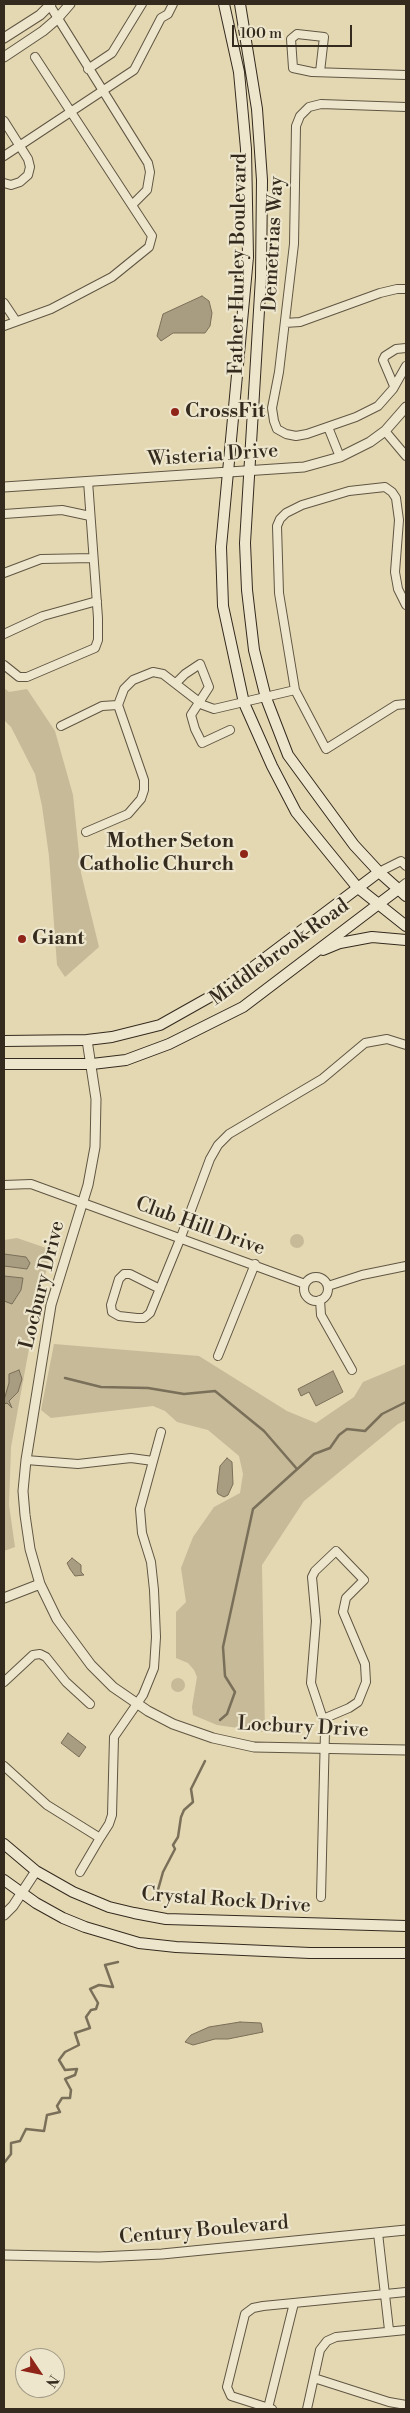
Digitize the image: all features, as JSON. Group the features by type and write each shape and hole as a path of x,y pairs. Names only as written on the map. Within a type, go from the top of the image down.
{"main road":[{"name":"Father Hurley Boulevard","path":"224,4 239,72 245,139 248,257 222,547 223,606 244,703 272,766 296,812 357,887 377,905 406,926"},
{"name":"Father Hurley Boulevard","path":"240,4 257,108 262,180 260,277 245,543 247,590 254,650 266,698 288,755 354,845 379,872 406,896"},
{"name":"Middlebrook Road","path":"4,1041 87,1040 112,1037 160,1025 224,989 379,872"},
{"name":"Middlebrook Road","path":"4,1064 92,1064 126,1060 200,1030 243,1007 308,956 398,890"},
{"path":"308,956 340,943 372,937 406,940"},
{"name":"Crystal Rock Drive","path":"4,1844 36,1871 91,1901 134,1913 166,1919 406,1926"},
{"path":"4,1880 43,1907 85,1927 139,1942 176,1947 310,1953 406,1952"}],"street":[{"path":"4,38 40,15 50,4 57,19 150,167 147,190 133,204"},
{"path":"4,57 57,19 70,4"},
{"path":"88,69 112,53 142,4"},
{"path":"4,156 102,92 138,65 161,18 168,14 174,4"},
{"path":"320,72 324,37 297,34 290,39 293,68 320,72 406,75"},
{"path":"4,326 52,309 112,277 149,248 152,236 133,204 35,58"},
{"name":"Demetrias Way","path":"406,107 321,104 309,107 300,116 296,126 294,244 285,323 272,408 274,421 278,429 286,434 296,436 328,427 378,406 394,386 406,366"},
{"path":"4,121 30,164 28,175 15,185 4,183"},
{"path":"285,323 300,322 380,293 406,289"},
{"path":"4,303 16,321"},
{"path":"394,386 383,360 385,356 396,349 406,348"},
{"name":"Wisteria Drive","path":"4,487 304,467 340,457 370,442 385,431 406,407"},
{"path":"328,427 340,457"},
{"path":"385,431 406,456"},
{"path":"4,665 19,677 27,677 95,648 98,640 97,601 88,481"},
{"path":"406,605 398,589 395,572 399,520 396,498 392,492 385,487 362,488 324,497 286,513 278,526 279,593 295,690 326,749 396,705 406,704"},
{"path":"4,514 62,510 90,516"},
{"path":"4,573 41,559 93,558"},
{"path":"4,634 43,616 97,601"},
{"path":"176,684 185,674 200,664 209,687 193,710 191,719 202,743 230,730"},
{"path":"86,832 128,814 142,799 144,780 118,706 124,689 133,680 153,672 163,674 199,702 214,709 295,690"},
{"path":"61,726 102,706 118,706"},
{"path":"379,872 401,862 406,866"},
{"path":"398,890 406,883"},
{"path":"160,1289 130,1274 124,1274 119,1279 111,1305 112,1312 119,1316 144,1318 150,1313 160,1289 181,1237 210,1160 218,1145 229,1134 322,1079 365,1043 387,1039 406,1045"},
{"name":"Locbury Drive","path":"87,1040 92,1064 96,1128 92,1166 83,1202 51,1305 26,1460 23,1491 30,1549 40,1584 57,1619 83,1656 113,1687 137,1704 173,1724 233,1743 254,1747 406,1750"},
{"name":"Club Hill Drive","path":"4,1185 31,1184 255,1264 305,1284 310,1278 317,1276 324,1280 328,1286"},
{"path":"218,1356 255,1264"},
{"path":"305,1284 305,1295 312,1300 320,1300 326,1296 328,1286 362,1275 406,1266"},
{"path":"320,1300 321,1315 352,1370"},
{"path":"80,1872 112,1815 114,1737 151,1680 155,1653 154,1590 151,1562 142,1533 140,1508 161,1432"},
{"path":"26,1460 78,1464 130,1458 153,1461"},
{"path":"321,1897 324,1748 323,1718 311,1683 316,1621 312,1577 336,1551 364,1580 346,1598 343,1612 365,1664 366,1682 358,1702 349,1708 323,1718"},
{"path":"4,1598 40,1584"},
{"path":"4,1682 33,1655 40,1654 46,1657 66,1682 90,1704"},
{"path":"4,1766 47,1804 100,1838"},
{"path":"4,1915 22,1893 36,1871"},
{"name":"Century Boulevard","path":"4,2255 76,2257 144,2255 406,2230"},
{"path":"378,2232 389,2330"},
{"path":"294,2303 270,2409 231,2396 227,2387 245,2314 253,2308 294,2303 385,2295 406,2292"},
{"path":"306,2409 320,2350 327,2341 336,2337 389,2330 406,2330"},
{"path":"314,2378 389,2402 406,2405"}],"shaded area":[{"path":"202,296 209,301 212,313 210,326 205,333 173,333 161,341 157,336 163,314"},
{"path":"4,688 9,692 27,689 55,731 73,795 81,873 99,947 65,977 57,965 49,856 42,806 35,774 11,727 4,720"},
{"path":"297,1234 302,1236 304,1241 302,1246 297,1248 292,1246 290,1241 292,1236"},
{"path":"17,1238 52,1250 37,1305 11,1447 9,1505 15,1547 4,1551 4,1240"},
{"path":"4,1254 26,1257 30,1263 27,1269 4,1266"},
{"path":"4,1276 23,1278 21,1290 12,1304 4,1301"},
{"path":"54,1344 199,1356 287,1411 316,1423 354,1397 363,1382 406,1364 406,1420 398,1424 304,1501 262,1565 265,1732 217,1725 193,1715 192,1707 197,1677 188,1663 176,1658 176,1612 186,1602 181,1568 193,1537 214,1507 240,1493 243,1474 239,1456 208,1430 177,1422 165,1411 153,1406 51,1418 41,1410"},
{"path":"19,1370 22,1379 18,1392 9,1401 12,1408 7,1403 4,1404 4,1400 9,1383 9,1374"},
{"path":"333,1371 343,1392 316,1406 309,1392 301,1396 298,1389"},
{"path":"227,1458 232,1462 233,1484 228,1495 224,1497 218,1494 217,1491 220,1466"},
{"path":"72,1558 81,1565 81,1572 84,1575 75,1576 70,1569 67,1563"},
{"path":"178,1678 183,1680 185,1685 183,1690 178,1692 173,1690 171,1685 173,1680"},
{"path":"68,1733 86,1747 79,1757 61,1743"},
{"path":"240,2022 261,2023 263,2032 228,2039 215,2039 193,2045 185,2042 191,2035 209,2027"}],"waterway":[{"path":"65,1378 101,1387 148,1388 184,1394 215,1391 264,1431 297,1469"},
{"path":"220,1720 227,1714 235,1692 225,1676 223,1647 253,1509 314,1454 330,1448 339,1435 347,1429 365,1431 382,1414 406,1402"},
{"path":"156,1897 163,1872 175,1849 173,1845 178,1837 181,1817 184,1810 193,1802 191,1789 205,1761"},
{"path":"4,2163 11,2154 11,2143 20,2141 26,2129 44,2131 47,2115 60,2112 57,2106 62,2098 70,2098 71,2090 65,2079 75,2075 77,2069 65,2070 59,2060 65,2052 79,2045 75,2033 90,2028 86,2017 91,2010 96,2009 98,2003 90,1989 99,1985 113,1987 105,1965 118,1962"}],"place":[{"name":"CrossFit","path":"175,412"},
{"name":"Mother Seton Catholic Church","path":"244,854"},
{"name":"Giant","path":"22,939"}]}
